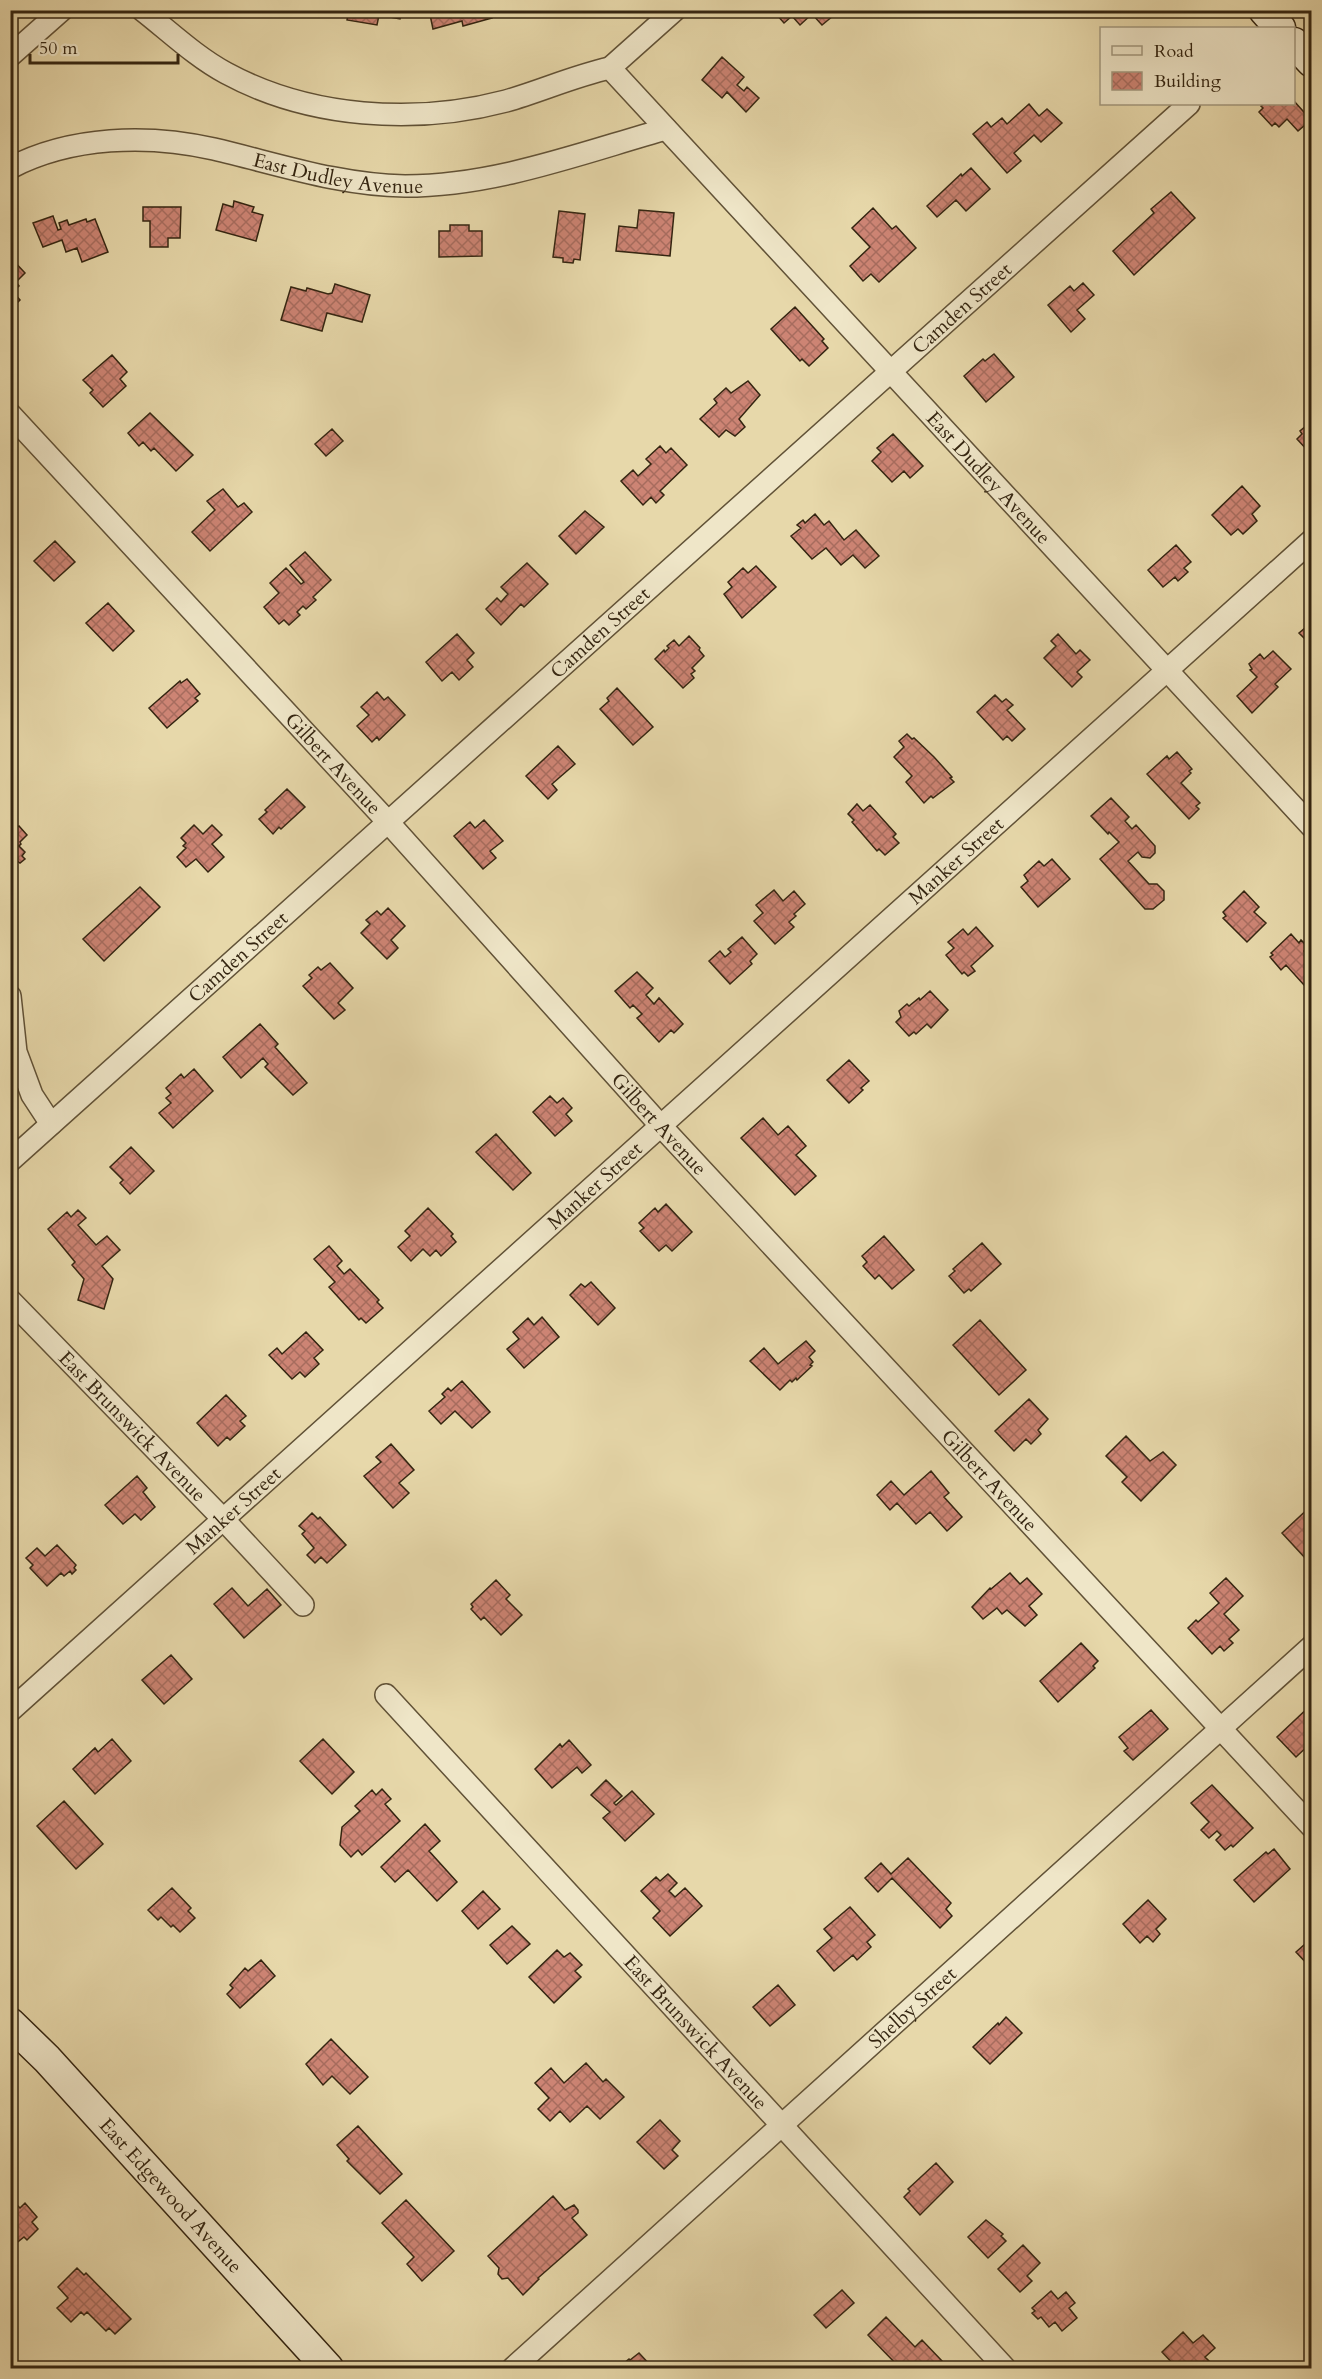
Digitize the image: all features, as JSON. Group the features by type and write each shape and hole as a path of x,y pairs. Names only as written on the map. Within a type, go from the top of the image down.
{"main road":[{"path":"1295,46 1311,62"},
{"name":"East Edgewood Avenue","path":"10,2023 47,2059 328,2368"}],"street":[{"path":"10,56 62,10"},
{"path":"142,10 211,64 249,85 298,102 362,113 409,114 456,111 506,101 610,68 675,10"},
{"name":"East Dudley Avenue","path":"610,68 1311,827"},
{"name":"Camden Street","path":"10,1161 1188,105"},
{"name":"East Dudley Avenue","path":"10,168 53,150 85,143 169,142 215,149 347,182 400,186 441,185 506,175 666,129"},
{"name":"Gilbert Avenue","path":"10,414 388,822 660,1125 1311,1827"},
{"name":"Manker Street","path":"10,1711 1311,540"},
{"path":"10,996 16,1052 32,1095 51,1124"},
{"name":"East Brunswick Avenue","path":"10,1300 224,1520 303,1605"},
{"name":"Shelby Street","path":"513,2368 1311,1646"},
{"name":"East Brunswick Avenue","path":"386,1695 1005,2368"}],"building":[{"path":"349,10 402,10 400,19 379,15 377,25 347,20"},
{"path":"429,10 496,10 490,12 492,18 463,26 462,21 433,29"},
{"path":"779,10 828,10 833,16 822,25 812,14 800,25 792,16 784,23 776,14"},
{"path":"722,57 744,77 737,85 744,91 747,87 759,98 746,112 727,92 722,98 702,80"},
{"path":"1295,102 1311,120 1298,131 1287,119 1279,127 1275,123 1272,126 1259,112 1263,108 1261,106 1295,105"},
{"path":"1029,104 1039,116 1047,109 1062,123 1041,142 1034,135 1014,153 1021,161 1007,173 973,134 987,122 991,127 1002,118 1007,124"},
{"path":"971,168 990,189 966,211 956,200 937,217 927,206 961,174 962,176"},
{"path":"1171,192 1195,218 1134,275 1113,251 1154,213 1151,209"},
{"path":"234,201 254,207 252,212 263,215 256,241 216,230 223,204 233,207"},
{"path":"143,207 181,207 180,238 168,238 168,247 150,247 150,221 143,221"},
{"path":"873,208 892,229 896,226 916,248 879,282 871,274 863,281 850,266 870,247 852,228"},
{"path":"639,210 674,213 670,256 616,251 619,226 637,228"},
{"path":"559,211 585,214 580,260 574,259 573,263 563,262 563,258 553,257"},
{"path":"53,216 58,230 61,229 59,223 67,220 69,225 86,219 87,222 95,219 108,252 82,262 77,248 66,252 62,240 43,247 33,223"},
{"path":"450,225 469,225 469,231 482,231 482,256 439,257 439,231 450,231"},
{"path":"11,258 25,273 16,282 19,286 13,292 20,300 12,308"},
{"path":"1083,283 1094,295 1077,310 1085,319 1071,332 1048,305 1070,286 1074,291"},
{"path":"335,284 370,295 362,322 327,313 322,331 281,320 291,287 306,291 307,288 328,294 332,293"},
{"path":"795,307 824,339 822,341 828,348 809,366 802,359 800,361 771,329"},
{"path":"994,354 1014,377 986,402 964,376 983,359 985,361"},
{"path":"112,355 127,372 120,379 126,386 103,407 90,393 93,390 83,380"},
{"path":"748,381 760,395 739,419 745,427 735,436 726,430 719,437 700,419 717,403 714,399 726,388 731,393"},
{"path":"150,413 193,455 176,471 154,448 151,451 143,442 139,446 128,433"},
{"path":"1312,421 1312,447 1308,451 1297,439 1302,434 1300,431"},
{"path":"332,429 343,441 326,456 315,444"},
{"path":"893,434 923,466 910,478 904,471 892,482 872,461 881,452 877,448"},
{"path":"660,446 666,453 671,448 687,465 660,491 664,495 656,503 651,497 643,505 621,481 633,470 638,476 651,464 646,459"},
{"path":"1242,486 1260,506 1252,514 1257,521 1243,534 1238,529 1231,535 1212,515"},
{"path":"223,489 238,507 244,503 252,512 210,551 192,532 215,510 207,501"},
{"path":"585,511 604,527 576,554 559,536"},
{"path":"815,514 824,525 829,521 844,540 856,530 879,556 865,568 853,555 841,565 826,548 812,559 791,536 801,528 797,525 803,520 805,523"},
{"path":"55,541 75,562 54,581 34,561"},
{"path":"1176,545 1191,562 1184,568 1188,572 1178,581 1175,577 1163,587 1148,570"},
{"path":"305,552 331,580 313,597 316,600 306,609 303,606 297,612 300,615 289,625 284,620 279,624 264,607 279,593 270,583 286,568 301,584 304,582 290,565"},
{"path":"527,563 548,584 524,607 521,604 501,625 486,609 497,598 501,602 508,594 501,587"},
{"path":"756,566 776,587 742,618 724,594 732,587 728,582 743,568 748,573"},
{"path":"108,603 134,631 113,651 86,623"},
{"path":"1312,622 1312,646 1299,633"},
{"path":"457,634 474,653 467,660 473,667 459,680 452,672 442,681 426,662"},
{"path":"1058,634 1076,654 1080,650 1090,660 1077,672 1082,677 1072,687 1044,658 1056,646 1051,641"},
{"path":"689,636 704,656 692,668 695,671 691,674 694,678 683,688 655,659 669,648 667,646 674,640 679,646"},
{"path":"1273,651 1291,669 1275,684 1278,687 1252,713 1237,696 1257,677 1250,670 1252,669 1249,664 1260,654 1264,659"},
{"path":"187,679 200,694 195,698 198,701 167,728 149,708 180,681 181,683"},
{"path":"617,688 653,727 633,745 600,709 609,701 607,698"},
{"path":"377,692 384,700 388,697 405,715 379,740 377,737 372,742 357,726 369,715 361,707"},
{"path":"995,695 1002,702 1006,699 1013,705 1007,710 1025,729 1012,741 1007,736 1003,740 977,712"},
{"path":"907,734 934,757 954,782 924,803 906,782 912,776 894,757 904,747 899,741"},
{"path":"558,746 575,764 552,784 557,790 548,799 526,776"},
{"path":"1177,752 1192,769 1181,783 1200,803 1196,806 1199,809 1189,819 1147,774 1167,756 1169,759"},
{"path":"287,789 305,807 273,834 259,819"},
{"path":"1111,798 1129,817 1125,821 1132,829 1136,825 1155,846 1155,853 1150,858 1142,857 1138,852 1128,861 1149,884 1157,884 1164,891 1164,900 1153,909 1145,909 1100,859 1119,842 1091,816"},
{"path":"857,804 863,811 870,805 896,834 893,837 899,843 885,855 879,849 877,851 852,822 854,820 848,814"},
{"path":"484,820 503,841 490,851 496,858 483,869 454,836 470,822 475,828"},
{"path":"194,825 203,834 212,825 222,835 212,844 224,857 208,872 196,859 186,867 177,857 186,848 183,846 186,843 181,838"},
{"path":"19,826 27,835 19,846 25,852 22,856 25,859 20,863 17,861 11,867 10,832"},
{"path":"1052,859 1070,879 1038,907 1021,887 1028,881 1024,875 1039,861 1044,866"},
{"path":"140,887 160,907 104,961 83,939"},
{"path":"774,890 783,901 794,891 805,904 789,922 794,927 775,944 754,921 763,913 756,905"},
{"path":"1244,891 1259,907 1254,912 1266,923 1247,942 1223,918 1226,916 1223,912"},
{"path":"388,908 405,926 391,940 398,948 387,959 361,933 370,924 366,920 377,911 381,915"},
{"path":"976,927 993,946 971,966 975,971 968,976 964,972 962,974 946,955 954,948 948,942 963,929 968,935"},
{"path":"1291,934 1299,943 1301,940 1308,947 1304,951 1308,955 1312,953 1312,978 1304,985 1286,965 1281,970 1270,957 1273,955 1271,953"},
{"path":"742,937 757,954 750,961 752,964 730,984 709,961 720,951 725,957 731,952 728,949"},
{"path":"330,963 353,988 338,1003 345,1010 334,1019 303,986 312,978 309,975 318,967 321,970"},
{"path":"637,972 653,988 646,995 654,1004 659,998 683,1024 674,1033 671,1030 659,1042 637,1018 642,1014 633,1005 630,1008 615,991"},
{"path":"930,991 948,1010 931,1028 927,1024 916,1034 914,1032 909,1036 896,1022 901,1017 899,1011 907,1004 909,1006 919,998 920,1000"},
{"path":"260,1024 278,1044 275,1047 307,1083 293,1095 265,1067 268,1064 263,1058 241,1078 223,1057"},
{"path":"849,1060 869,1081 849,1103 827,1080"},
{"path":"194,1069 213,1091 173,1128 159,1113 171,1103 166,1098 171,1094 166,1088 181,1074 184,1078"},
{"path":"550,1096 557,1103 563,1098 572,1108 566,1114 572,1121 555,1136 533,1112"},
{"path":"763,1118 778,1135 788,1126 806,1146 796,1155 816,1176 795,1195 741,1138"},
{"path":"496,1134 531,1173 513,1190 476,1152"},
{"path":"131,1147 154,1171 130,1194 120,1183 123,1180 110,1167"},
{"path":"666,1204 692,1232 672,1251 666,1245 659,1251 640,1231 644,1228 639,1223 655,1208 658,1212"},
{"path":"428,1208 453,1234 451,1236 456,1242 441,1256 436,1250 430,1256 423,1249 411,1261 398,1247 410,1236 405,1231"},
{"path":"78,1210 86,1218 78,1225 96,1245 107,1236 120,1250 102,1266 113,1279 104,1309 78,1300 84,1279 72,1265 75,1262 48,1229 67,1212 71,1217"},
{"path":"884,1236 914,1270 892,1289 879,1275 875,1279 863,1266 867,1262 862,1256"},
{"path":"982,1243 1001,1264 971,1291 969,1289 964,1293 949,1276 955,1271 953,1269"},
{"path":"329,1246 342,1261 337,1266 344,1274 350,1269 379,1300 377,1302 383,1308 366,1323 361,1318 359,1320 329,1287 335,1282 314,1259"},
{"path":"591,1282 615,1308 598,1325 570,1295 581,1284 585,1287"},
{"path":"542,1317 559,1337 524,1368 507,1349 519,1339 513,1332 528,1318 534,1325"},
{"path":"980,1320 1026,1370 999,1395 953,1345"},
{"path":"306,1332 323,1350 314,1358 319,1364 305,1377 300,1372 292,1379 269,1355 277,1348 282,1354"},
{"path":"806,1341 815,1351 809,1357 813,1362 810,1365 812,1366 797,1380 796,1378 792,1382 790,1380 780,1390 750,1361 764,1348 778,1364"},
{"path":"462,1381 490,1412 472,1428 455,1411 441,1424 429,1411 445,1397 442,1394 448,1388 451,1391"},
{"path":"226,1395 246,1416 240,1421 245,1426 230,1440 227,1437 218,1446 197,1423"},
{"path":"1029,1399 1048,1419 1038,1430 1041,1434 1031,1444 1026,1439 1014,1451 995,1431"},
{"path":"1126,1436 1150,1461 1163,1452 1176,1465 1141,1501 1122,1482 1127,1477 1106,1456"},
{"path":"391,1444 414,1470 399,1483 409,1493 393,1508 364,1476 381,1462 376,1457"},
{"path":"931,1471 949,1493 944,1497 962,1517 947,1531 930,1512 916,1524 897,1503 890,1510 877,1495 891,1481 904,1495"},
{"path":"137,1476 147,1488 143,1492 155,1507 141,1520 135,1514 123,1524 105,1505"},
{"path":"1312,1505 1312,1551 1305,1558 1282,1533"},
{"path":"312,1513 318,1519 320,1517 346,1545 327,1563 321,1557 315,1563 307,1555 314,1548 302,1534 305,1531 299,1526"},
{"path":"57,1545 76,1565 74,1568 76,1570 64,1576 61,1573 47,1586 30,1568 33,1565 26,1558 37,1548 45,1556"},
{"path":"1010,1573 1020,1584 1027,1578 1042,1594 1029,1606 1037,1615 1025,1626 1007,1610 1002,1614 997,1608 983,1619 972,1607 990,1588"},
{"path":"1226,1578 1243,1596 1224,1614 1239,1630 1229,1639 1233,1643 1224,1651 1220,1646 1212,1654 1188,1628 1219,1603 1210,1593"},
{"path":"496,1580 510,1595 506,1599 522,1615 501,1635 484,1617 481,1620 471,1609 473,1607 471,1604"},
{"path":"232,1588 248,1606 267,1589 281,1605 244,1638 214,1604"},
{"path":"1081,1643 1098,1661 1093,1666 1095,1668 1058,1702 1040,1681"},
{"path":"171,1655 192,1679 164,1704 142,1680"},
{"path":"1311,1705 1312,1742 1296,1757 1277,1737"},
{"path":"1151,1710 1168,1729 1133,1760 1124,1751 1128,1748 1119,1737"},
{"path":"112,1739 131,1761 95,1794 73,1769 95,1748 98,1752"},
{"path":"323,1739 354,1772 332,1794 300,1761"},
{"path":"569,1740 591,1765 582,1773 577,1767 552,1788 535,1769 560,1744 562,1747"},
{"path":"606,1780 622,1796 614,1803 616,1805 632,1791 654,1814 625,1841 603,1818 610,1812 591,1795"},
{"path":"1212,1785 1253,1828 1233,1847 1231,1845 1225,1850 1216,1840 1221,1835 1217,1831 1209,1838 1201,1830 1209,1822 1191,1803"},
{"path":"382,1789 391,1799 385,1804 400,1821 362,1855 358,1850 351,1857 340,1845 342,1827 360,1811 355,1806 372,1790 376,1795"},
{"path":"64,1801 103,1844 76,1869 37,1826"},
{"path":"425,1824 440,1841 429,1851 457,1882 437,1901 408,1870 395,1882 381,1867"},
{"path":"1274,1849 1290,1869 1254,1902 1234,1880 1266,1852 1268,1854"},
{"path":"908,1858 951,1903 946,1909 952,1916 940,1928 892,1878 878,1892 865,1878 881,1863 891,1874"},
{"path":"668,1874 677,1883 669,1891 675,1897 685,1888 702,1906 670,1936 653,1918 660,1911 641,1891 656,1877 660,1881"},
{"path":"172,1888 191,1908 188,1911 195,1918 180,1932 161,1917 158,1920 148,1910"},
{"path":"483,1891 500,1909 478,1929 462,1911"},
{"path":"1148,1900 1166,1919 1156,1929 1160,1934 1153,1942 1147,1936 1140,1943 1123,1924"},
{"path":"850,1907 875,1935 867,1942 871,1947 857,1960 853,1955 834,1971 817,1951 832,1938 824,1929"},
{"path":"512,1926 530,1944 507,1964 490,1945"},
{"path":"1312,1938 1312,1969 1296,1952"},
{"path":"557,1950 564,1957 570,1953 582,1965 575,1971 581,1977 554,2003 529,1977"},
{"path":"261,1960 275,1976 240,2008 227,1994 233,1988 230,1985 245,1968 248,1971"},
{"path":"778,1985 795,2005 770,2026 753,2007"},
{"path":"1006,2017 1022,2033 990,2064 973,2047"},
{"path":"331,2039 368,2077 350,2094 332,2076 323,2085 306,2064"},
{"path":"586,2063 603,2082 606,2079 624,2097 600,2119 587,2106 570,2122 560,2111 550,2121 538,2109 549,2098 535,2083 551,2068 564,2083"},
{"path":"660,2120 680,2141 672,2150 678,2156 664,2169 637,2142"},
{"path":"358,2126 402,2174 380,2194 347,2161 349,2159 337,2145"},
{"path":"936,2163 953,2182 920,2215 904,2197 910,2191 908,2189"},
{"path":"553,2196 565,2210 574,2205 578,2213 572,2218 587,2235 538,2278 523,2295 508,2278 502,2279 498,2274 499,2268 488,2256"},
{"path":"10,2198 20,2208 25,2203 37,2217 32,2222 38,2229 27,2240 24,2237 14,2245 10,2241"},
{"path":"406,2200 454,2251 422,2281 407,2264 414,2257 382,2223"},
{"path":"986,2220 1003,2234 1001,2236 1006,2241 988,2258 968,2237"},
{"path":"1023,2245 1040,2263 1027,2276 1032,2281 1020,2292 998,2269"},
{"path":"77,2268 84,2275 86,2273 131,2319 115,2334 109,2328 106,2331 87,2312 84,2315 81,2312 71,2322 57,2308 68,2298 58,2287"},
{"path":"842,2290 854,2303 826,2328 814,2315"},
{"path":"1051,2291 1058,2299 1066,2292 1075,2303 1069,2308 1077,2318 1062,2331 1055,2322 1049,2327 1041,2317 1038,2319 1032,2313 1035,2311 1032,2308"},
{"path":"886,2317 915,2347 922,2340 942,2361 934,2368 900,2368 868,2335"},
{"path":"1183,2332 1193,2343 1203,2335 1215,2348 1205,2357 1216,2368 1177,2368 1162,2352"},
{"path":"639,2353 653,2368 618,2368 629,2359"}]}
